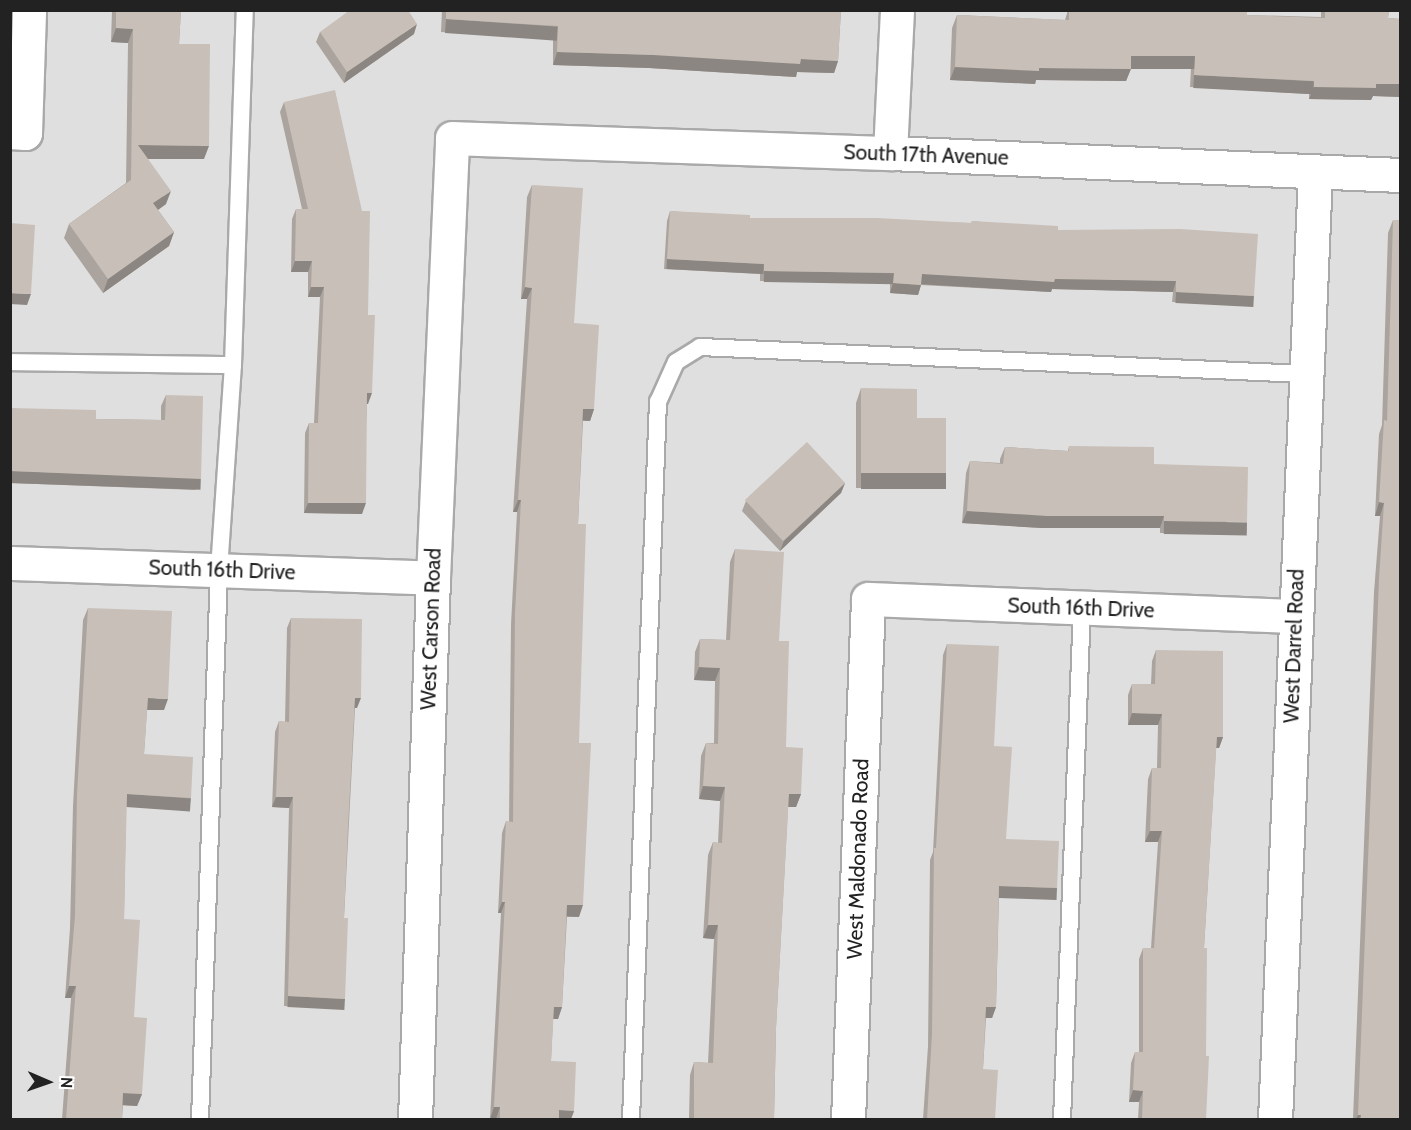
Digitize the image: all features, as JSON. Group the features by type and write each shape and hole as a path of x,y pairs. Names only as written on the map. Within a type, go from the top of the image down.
{"street":[{"path":"18,132 29,10"},
{"path":"890,153 897,10"},
{"name":"South 17th Avenue","path":"452,138 890,153 1401,175"},
{"name":"West Carson Road","path":"415,1119 433,578 452,138"},
{"name":"West Darrel Road","path":"1275,1119 1315,173"},
{"name":"South 16th Drive","path":"10,563 433,578"},
{"name":"South 16th Drive","path":"868,599 1295,616"},
{"name":"West Maldonado Road","path":"848,1119 868,599"}],"lane":[{"path":"200,1119 219,570 233,365 245,10"},
{"path":"631,1119 658,402 676,362 700,347 1305,374"},
{"path":"10,362 233,365"},
{"path":"1062,1119 1082,608"}],"shaded area":[{"path":"11,11 1400,11 1400,1119 11,1119"}],"building":[{"path":"116,10 181,10 179,44 210,44 209,146 138,145 171,191 153,203 174,232 108,279 69,224 131,180 133,29 116,28"},
{"path":"350,10 408,10 417,24 347,72 320,32"},
{"path":"446,10 841,10 838,61 801,59 800,64 557,52 558,26 446,19"},
{"path":"1069,10 1247,10 1247,15 1325,18 1325,10 1389,10 1388,18 1401,19 1401,84 1376,84 1376,88 1314,87 1314,81 1194,75 1195,56 1131,56 1131,69 1039,68 1039,71 955,67 957,15 1069,20"},
{"path":"335,90 362,211 370,211 368,315 375,315 372,393 367,393 366,503 308,503 309,423 318,423 324,287 311,287 312,261 295,261 296,209 308,209 284,102"},
{"path":"532,185 583,188 574,323 599,325 594,409 583,409 578,524 586,524 579,743 591,743 583,905 567,905 562,1007 554,1007 551,1061 576,1062 574,1111 559,1110 559,1119 500,1119 500,1107 494,1107 505,902 502,902 506,821 513,822 515,613 521,500 518,500 532,288 525,287"},
{"path":"670,211 750,215 750,218 877,218 1058,226 1058,230 1180,229 1258,234 1254,296 1176,292 1176,281 1055,279 1054,282 922,274 921,285 893,283 894,273 764,271 764,264 667,259"},
{"path":"1393,220 1401,220 1401,1119 1361,1119 1361,1115 1358,1115 1384,503 1379,502 1384,420 1387,421"},
{"path":"10,223 35,225 31,294 10,293"},
{"path":"861,388 917,389 917,418 946,418 946,473 861,473"},
{"path":"166,395 203,396 201,479 10,471 10,408 96,410 96,419 165,420"},
{"path":"807,442 845,483 783,541 745,500"},
{"path":"1069,446 1154,447 1154,464 1248,467 1247,522 1164,521 1164,516 1047,516 967,511 970,461 1003,464 1005,447 1069,451"},
{"path":"735,549 784,552 779,641 789,641 786,747 803,748 801,794 789,794 776,1028 774,1119 694,1119 694,1062 713,1063 718,925 708,925 713,842 722,843 725,787 703,786 706,743 718,744 720,668 699,667 700,639 730,640"},
{"path":"88,608 172,611 168,699 148,698 144,754 193,757 191,798 127,794 124,919 140,920 134,1017 147,1018 142,1094 123,1093 122,1119 66,1119 76,986 69,986 75,916 77,794"},
{"path":"291,618 362,619 361,698 355,698 348,827 344,918 348,918 345,999 288,996 293,797 276,797 279,721 289,722"},
{"path":"947,644 999,646 994,746 1012,747 1006,839 1059,841 1057,888 999,886 996,1007 986,1007 983,1069 998,1070 995,1119 927,1119 932,1034 934,848 936,848"},
{"path":"1156,650 1223,651 1223,737 1217,737 1204,948 1207,948 1206,1056 1209,1056 1206,1119 1142,1119 1143,1091 1133,1090 1135,1052 1143,1052 1143,948 1154,948 1162,831 1150,831 1152,768 1161,768 1162,714 1132,713 1132,684 1155,684"},
{"path":"247,1118 333,1119 247,1119"}]}
